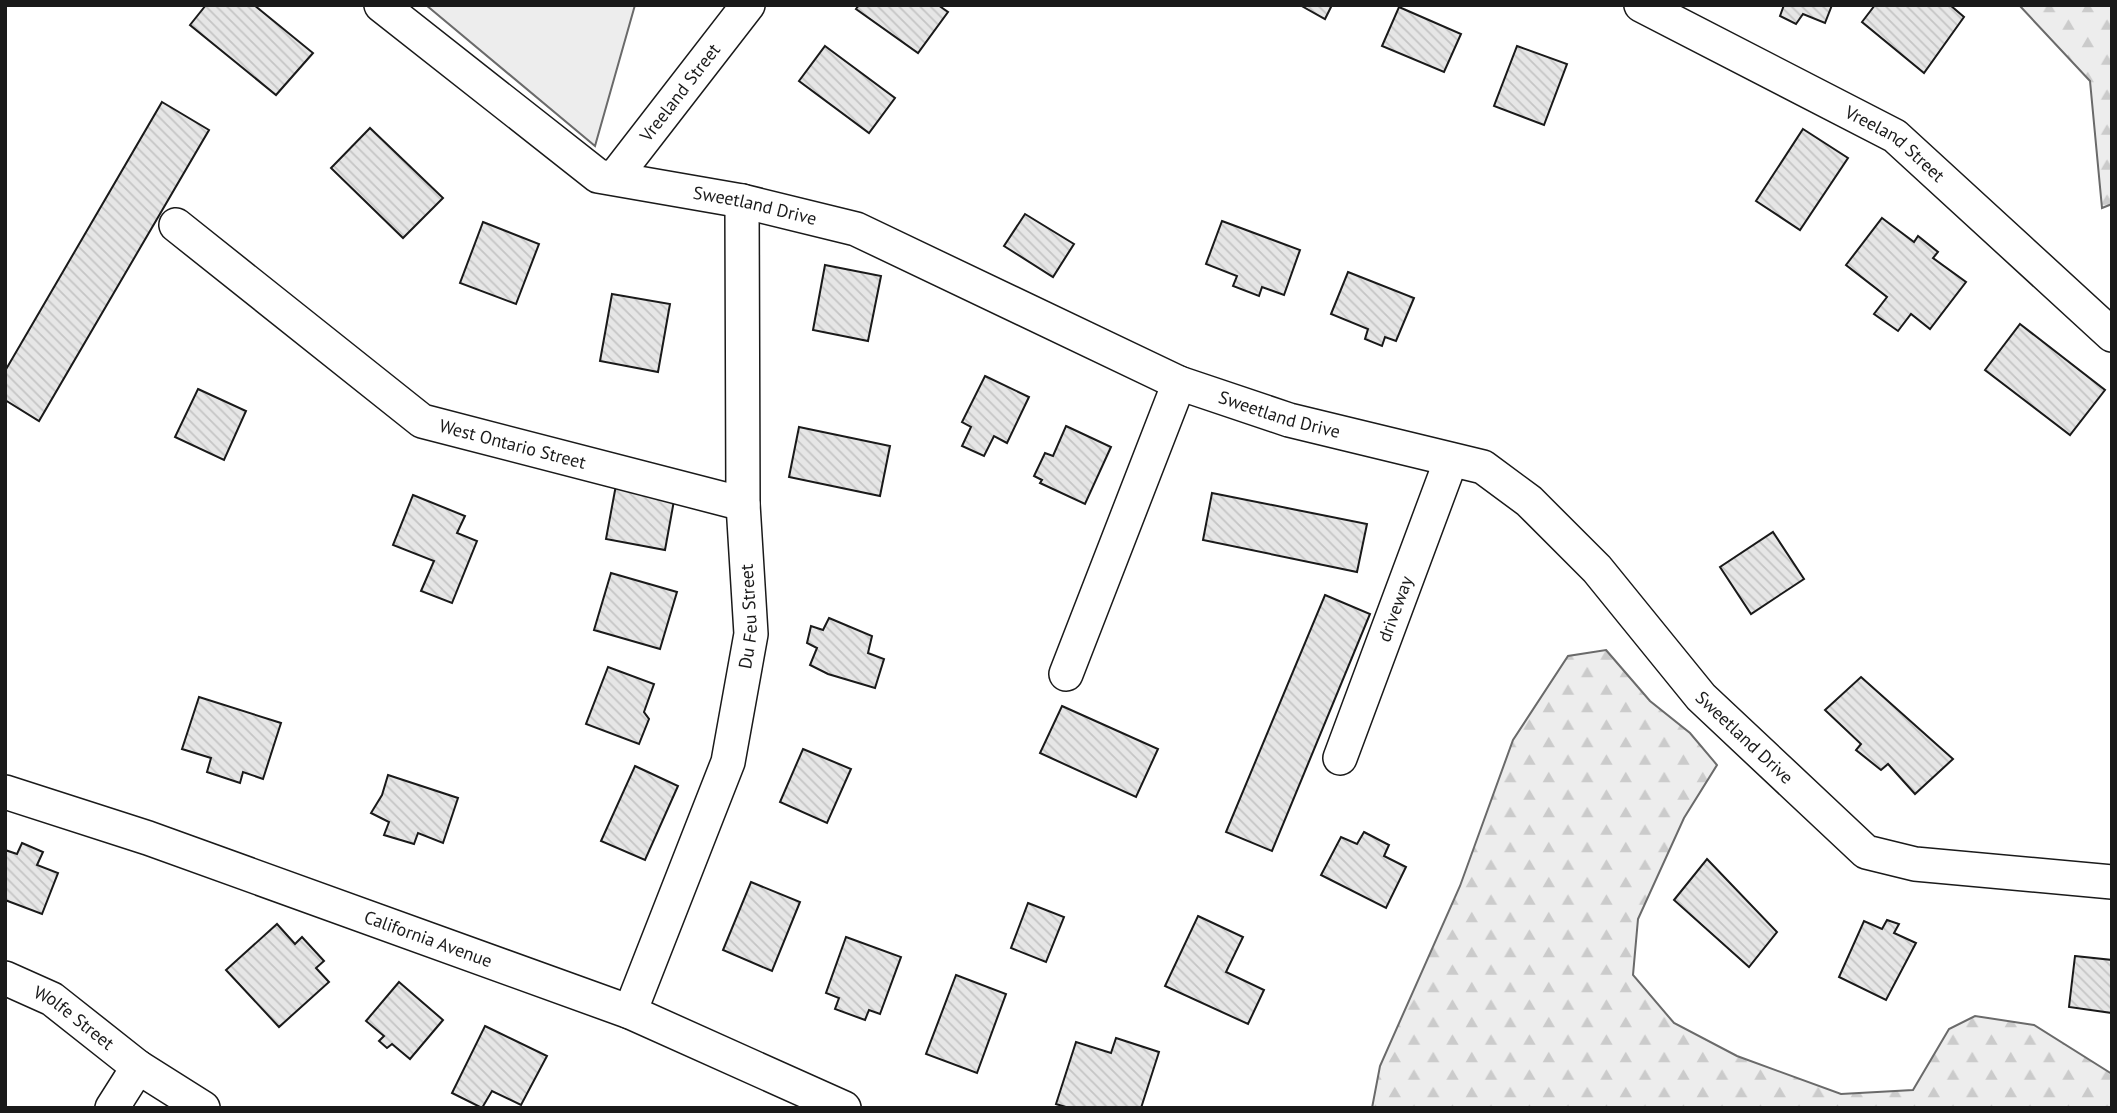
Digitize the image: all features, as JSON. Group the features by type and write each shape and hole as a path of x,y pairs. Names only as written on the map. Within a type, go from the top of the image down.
{"street":[{"name":"Sweetland Drive","path":"381,5 597,176 743,201 856,229 1179,383 1289,420 1483,467 1529,501 1597,569 1701,697 1866,852 1915,864 2112,883"},
{"name":"Vreeland Street","path":"614,178 748,5"},
{"name":"Vreeland Street","path":"1641,5 1895,136 2112,335"},
{"name":"Du Feu Street","path":"630,1012 729,762 751,634 743,505 743,201"},
{"name":"West Ontario Street","path":"176,225 422,421 743,505"},
{"path":"1066,674 1179,383"},
{"name":"driveway","path":"1340,758 1451,460"},
{"name":"California Avenue","path":"5,792 148,838 630,1012 844,1108"},
{"name":"Wolfe Street","path":"5,978 52,999 138,1067 203,1108"},
{"path":"112,1108 138,1067"}],"green space":[{"path":"2019,5 2112,5 2112,204 2102,208 2090,81"},
{"path":"1606,650 1650,701 1690,733 1717,765 1684,818 1638,919 1633,975 1674,1023 1737,1056 1841,1094 1913,1090 1949,1029 1975,1016 2034,1025 2112,1074 2112,1108 1372,1108 1380,1066 1460,886 1513,740 1568,656"}],"shaded area":[{"path":"426,5 635,5 595,146"}],"building":[{"path":"206,5 254,5 313,53 276,95 190,25"},
{"path":"859,5 938,5 948,12 918,53 856,9"},
{"path":"1300,5 1332,5 1325,19"},
{"path":"1784,5 1832,5 1825,23 1803,14 1796,24 1780,16"},
{"path":"1875,5 1950,5 1964,17 1924,73 1862,22"},
{"path":"1399,7 1461,34 1444,72 1382,46"},
{"path":"825,46 895,98 869,133 799,81"},
{"path":"1517,46 1567,64 1544,125 1494,106"},
{"path":"162,102 209,130 39,421 5,400 5,371"},
{"path":"370,128 443,198 403,238 331,168"},
{"path":"1803,129 1848,158 1800,230 1756,201"},
{"path":"1025,214 1074,244 1053,277 1004,246"},
{"path":"1882,218 1914,242 1918,236 1938,252 1933,258 1966,282 1930,329 1911,314 1898,331 1874,314 1887,297 1846,265"},
{"path":"1222,221 1300,250 1284,295 1262,287 1259,296 1233,286 1237,276 1206,264"},
{"path":"483,222 539,244 516,304 460,283"},
{"path":"825,265 881,276 868,341 813,330"},
{"path":"1348,272 1414,298 1396,341 1385,337 1382,346 1365,339 1368,329 1331,314"},
{"path":"612,294 670,304 658,372 600,361"},
{"path":"2020,324 2105,390 2070,435 1985,370"},
{"path":"985,376 1029,397 1007,443 994,436 984,456 962,446 971,427 962,422"},
{"path":"198,389 246,411 224,460 175,437"},
{"path":"1066,426 1111,447 1085,504 1040,483 1042,480 1034,476 1045,453 1053,456"},
{"path":"799,427 890,446 880,496 789,477"},
{"path":"616,485 675,495 665,550 606,539"},
{"path":"1212,493 1367,524 1357,572 1203,540"},
{"path":"413,495 465,516 457,533 477,541 452,603 421,591 434,561 393,545"},
{"path":"1773,532 1804,579 1751,614 1720,567"},
{"path":"611,573 677,592 660,649 594,630"},
{"path":"1325,595 1370,614 1272,851 1226,832"},
{"path":"829,618 872,636 868,653 884,659 875,688 828,674 810,665 817,648 807,643 811,626 823,630"},
{"path":"608,667 654,684 644,712 649,719 639,744 586,724"},
{"path":"1861,677 1953,759 1915,794 1888,764 1881,770 1856,750 1861,744 1825,710"},
{"path":"199,697 281,723 263,779 243,772 240,783 207,772 211,758 182,749"},
{"path":"1062,706 1158,749 1136,797 1040,753"},
{"path":"803,749 851,769 827,823 780,802"},
{"path":"635,766 678,786 645,860 601,841"},
{"path":"388,775 458,798 443,843 418,833 414,844 384,835 389,822 371,813 382,795"},
{"path":"1364,832 1389,845 1384,856 1406,867 1386,908 1321,875 1341,837 1357,844"},
{"path":"22,843 43,852 37,865 58,873 42,914 5,900 5,850 17,854"},
{"path":"1707,859 1777,932 1749,967 1674,900"},
{"path":"751,882 800,902 772,971 723,950"},
{"path":"1028,903 1064,917 1046,962 1011,948"},
{"path":"1198,916 1243,937 1226,972 1264,990 1248,1024 1165,986"},
{"path":"1887,920 1899,924 1894,933 1916,943 1886,1000 1839,977 1864,921 1882,929"},
{"path":"277,924 295,944 302,937 324,961 316,968 329,982 279,1027 226,970"},
{"path":"846,937 901,957 880,1014 869,1010 865,1020 835,1009 839,998 826,993"},
{"path":"2075,956 2112,960 2112,1013 2069,1007"},
{"path":"956,975 1006,994 977,1073 926,1054"},
{"path":"399,982 443,1020 410,1059 392,1044 387,1048 379,1041 384,1036 366,1021"},
{"path":"485,1026 547,1056 521,1105 492,1091 482,1108 452,1093"},
{"path":"1116,1038 1159,1052 1141,1108 1069,1108 1056,1104 1076,1042 1111,1053"}]}
